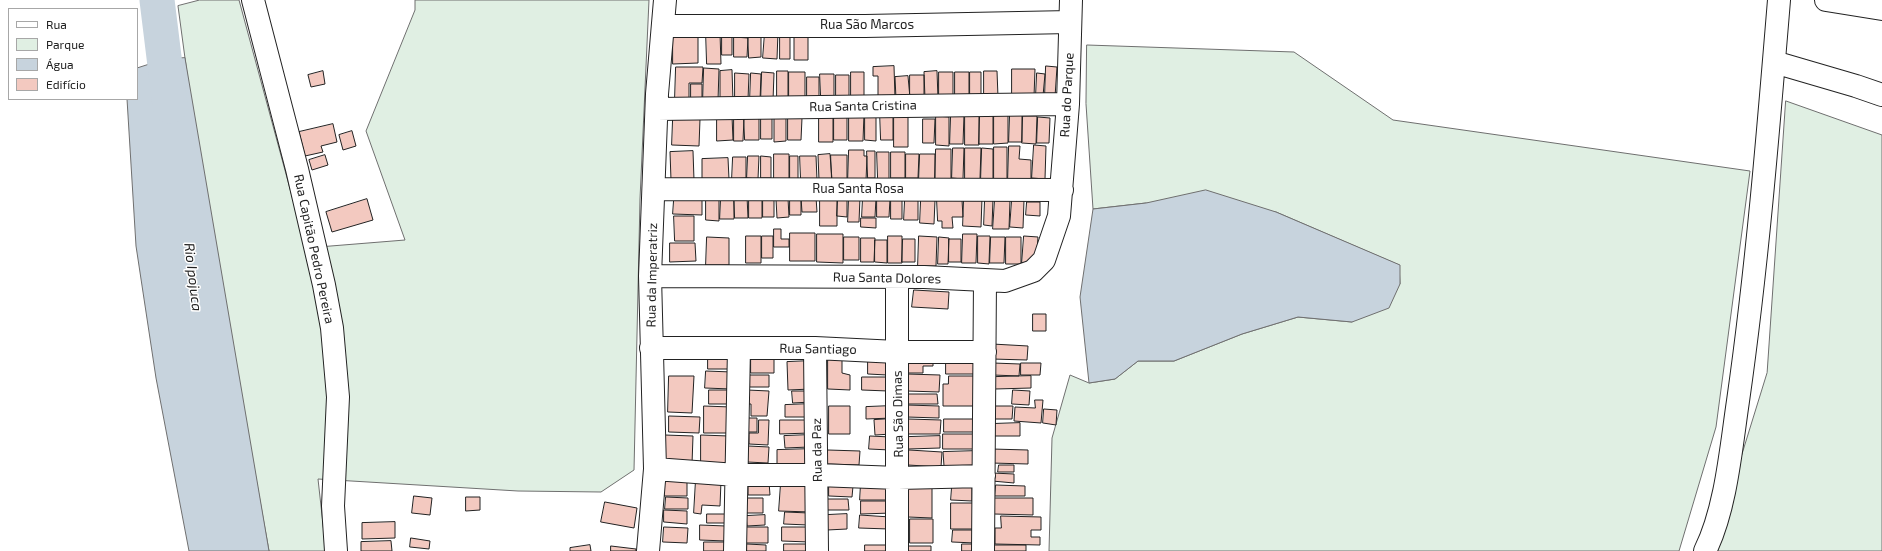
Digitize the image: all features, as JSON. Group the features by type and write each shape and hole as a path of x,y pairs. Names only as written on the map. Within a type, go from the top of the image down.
{"street":[{"name":"Rua Capitão Pedro Pereira","path":"253,0 299,177 324,285 332,328 338,397 334,506 336,551"},
{"name":"Rua da Imperatriz","path":"648,551 655,469 650,276 657,109 665,0"},
{"name":"Rua do Parque","path":"1062,190 1068,104 1071,0"},
{"path":"1704,551 1716,523 1729,462 1746,345 1779,0"},
{"path":"1826,0 1882,9"},
{"name":"Rua São Marcos","path":"663,26 865,26 1070,22"},
{"path":"1774,62 1882,95"},
{"name":"Rua Santa Cristina","path":"657,109 1068,104"},
{"name":"Rua Santa Rosa","path":"654,189 1062,190"},
{"name":"Rua Santa Dolores","path":"650,276 897,277 1004,281 1020,277 1033,271 1044,260 1059,216 1062,190"},
{"name":"Rua São Dimas","path":"897,277 897,551"},
{"path":"983,551 985,280"},
{"name":"Rua Santiago","path":"651,348 815,348 897,352 985,352"},
{"path":"735,551 739,348"},
{"name":"Rua da Paz","path":"815,348 817,551"},
{"path":"655,469 736,475 817,475 898,478 984,476"}],"green space":[{"path":"200,0 239,0 306,248 405,240 366,131 415,10 415,0 649,0 640,199 634,470 601,492 518,491 318,479 326,551 269,551 198,155 178,6"},
{"path":"1087,45 1294,52 1393,120 1750,171 1716,427 1679,551 1049,551 1052,438 1070,375 1089,383 1115,379 1138,361 1174,361 1242,334 1298,317 1352,322 1400,284 1399,265 1276,212 1146,203 1093,209 1086,104"},
{"path":"1786,101 1882,135 1882,551 1712,551 1767,373"}],"water":[{"path":"185,58 269,551 189,551 156,378 136,246 127,100 138,100 138,68 165,59"},
{"path":"1206,190 1276,212 1400,265 1400,284 1389,308 1352,322 1298,317 1242,334 1174,361 1138,361 1115,379 1089,383 1080,297 1093,209 1146,203"}],"building":[{"path":"765,32 778,32 777,59 763,58"},
{"path":"706,33 720,33 721,64 707,64"},
{"path":"748,33 761,33 761,57 749,58"},
{"path":"673,34 698,34 698,63 673,64"},
{"path":"780,34 790,34 790,59 780,59"},
{"path":"722,35 732,35 732,55 722,55"},
{"path":"808,35 808,60 794,60 794,36"},
{"path":"734,37 748,38 747,57 734,57"},
{"path":"894,66 895,98 878,99 878,76 873,76 873,67"},
{"path":"1046,66 1057,67 1055,97 1045,96"},
{"path":"676,67 703,67 702,83 689,83 689,99 675,98"},
{"path":"704,68 719,69 718,101 703,101"},
{"path":"1012,69 1035,69 1034,97 1012,97"},
{"path":"732,70 733,101 720,101 720,71"},
{"path":"323,71 325,84 311,87 308,75"},
{"path":"777,71 788,71 788,101 777,101"},
{"path":"937,71 938,99 925,99 924,72"},
{"path":"984,71 997,71 998,97 984,97"},
{"path":"762,72 774,73 773,101 761,101"},
{"path":"789,72 805,72 805,100 789,100"},
{"path":"851,72 864,72 864,98 851,98"},
{"path":"939,72 953,72 953,98 939,98"},
{"path":"955,72 969,72 969,99 955,99"},
{"path":"970,72 981,72 981,98 970,98"},
{"path":"735,73 749,74 748,100 735,100"},
{"path":"751,73 761,74 760,101 750,100"},
{"path":"1037,73 1045,74 1043,96 1036,95"},
{"path":"820,74 834,74 834,96 821,97"},
{"path":"836,75 849,75 849,97 836,97"},
{"path":"910,75 924,75 924,100 910,100"},
{"path":"908,76 910,98 896,99 895,77"},
{"path":"807,77 819,77 819,98 807,98"},
{"path":"691,84 702,84 702,100 691,100"},
{"path":"849,113 864,114 863,141 849,141"},
{"path":"880,113 893,114 893,140 881,140"},
{"path":"994,113 1008,113 1008,143 994,144"},
{"path":"819,114 833,115 833,142 819,142"},
{"path":"834,114 847,114 847,140 834,140"},
{"path":"865,114 876,114 876,141 865,140"},
{"path":"980,114 993,114 993,144 979,144"},
{"path":"1010,114 1022,114 1022,142 1009,142"},
{"path":"951,115 964,115 963,144 950,144"},
{"path":"717,116 732,116 733,140 717,141"},
{"path":"786,116 786,141 774,142 774,117"},
{"path":"936,116 949,117 949,146 936,145"},
{"path":"965,116 979,116 979,145 965,145"},
{"path":"1023,116 1037,116 1036,144 1022,143"},
{"path":"744,117 759,117 759,140 745,140"},
{"path":"788,117 802,118 801,140 788,140"},
{"path":"894,117 908,117 908,147 894,147"},
{"path":"1038,117 1050,118 1049,143 1037,143"},
{"path":"734,118 744,118 743,141 734,141"},
{"path":"761,118 772,118 772,139 761,139"},
{"path":"673,119 700,119 699,146 672,145"},
{"path":"923,119 935,119 934,143 923,143"},
{"path":"333,124 337,142 321,146 323,152 305,156 299,132"},
{"path":"352,131 356,146 343,150 339,135"},
{"path":"1034,145 1046,146 1045,179 1032,178"},
{"path":"1009,146 1020,146 1019,159 1031,160 1031,180 1008,180"},
{"path":"994,147 1007,147 1007,179 994,179"},
{"path":"953,148 964,148 963,179 952,178"},
{"path":"965,148 981,148 980,179 965,179"},
{"path":"982,148 993,149 993,179 981,179"},
{"path":"936,149 951,149 951,179 935,179"},
{"path":"849,150 864,150 864,156 867,156 866,181 848,181"},
{"path":"693,151 694,180 671,180 670,152"},
{"path":"867,151 875,151 875,178 868,178"},
{"path":"877,152 889,152 889,179 878,179"},
{"path":"891,152 905,152 905,178 891,178"},
{"path":"774,154 789,154 789,181 774,181"},
{"path":"830,154 832,180 819,180 818,155"},
{"path":"906,154 919,154 918,178 906,178"},
{"path":"920,154 935,154 935,180 919,179"},
{"path":"325,155 328,165 312,170 309,160"},
{"path":"831,155 847,155 847,179 832,180"},
{"path":"748,156 759,156 758,179 747,178"},
{"path":"761,156 771,157 771,178 761,178"},
{"path":"790,156 798,156 798,180 790,180"},
{"path":"800,156 816,156 817,180 801,180"},
{"path":"733,157 746,157 746,178 732,179"},
{"path":"728,158 729,179 702,179 702,159"},
{"path":"706,196 719,196 719,221 706,220"},
{"path":"734,196 747,196 748,218 735,218"},
{"path":"763,196 774,196 774,217 763,217"},
{"path":"816,197 817,212 802,212 801,198"},
{"path":"849,197 860,197 859,222 848,222"},
{"path":"863,197 876,198 875,217 862,217"},
{"path":"721,198 734,199 734,219 720,219"},
{"path":"749,198 762,198 762,218 749,218"},
{"path":"788,198 789,217 777,218 776,199"},
{"path":"891,198 902,199 902,219 891,219"},
{"path":"964,198 982,198 981,227 963,226"},
{"path":"367,199 373,220 332,232 326,212"},
{"path":"790,199 801,199 801,215 790,215"},
{"path":"820,199 837,199 837,226 820,226"},
{"path":"838,199 847,200 847,217 837,216"},
{"path":"877,199 890,199 889,217 877,217"},
{"path":"985,199 993,199 992,226 984,225"},
{"path":"995,199 1010,200 1009,229 993,229"},
{"path":"674,200 702,200 702,215 673,214"},
{"path":"905,200 918,200 918,220 904,220"},
{"path":"921,200 935,200 934,224 920,223"},
{"path":"937,200 962,200 963,217 952,217 953,228 942,228 942,221 938,221"},
{"path":"1012,200 1024,200 1023,228 1010,227"},
{"path":"1027,202 1040,202 1040,216 1026,215"},
{"path":"674,216 694,216 694,241 675,241"},
{"path":"861,218 876,218 876,228 861,227"},
{"path":"774,229 781,229 781,239 789,239 789,247 774,247"},
{"path":"790,233 815,233 815,261 790,261"},
{"path":"817,234 843,234 843,263 817,262"},
{"path":"963,234 977,234 976,263 962,263"},
{"path":"746,236 761,236 761,263 746,263"},
{"path":"762,236 773,236 773,258 762,258"},
{"path":"888,236 902,236 902,263 888,263"},
{"path":"919,236 937,237 936,266 918,266"},
{"path":"978,236 990,236 989,264 978,263"},
{"path":"1024,236 1038,237 1036,264 1022,263"},
{"path":"707,237 729,238 729,265 706,265"},
{"path":"844,237 859,237 859,260 844,260"},
{"path":"939,237 949,238 948,264 938,264"},
{"path":"991,237 1005,237 1004,263 990,263"},
{"path":"1006,237 1021,237 1021,264 1006,264"},
{"path":"861,238 875,238 874,262 861,262"},
{"path":"903,239 915,239 915,262 902,262"},
{"path":"949,239 961,239 961,262 949,262"},
{"path":"875,240 887,240 887,263 875,262"},
{"path":"670,243 695,243 696,261 670,262"},
{"path":"914,290 949,292 948,309 912,307"},
{"path":"1033,314 1046,314 1046,331 1033,331"},
{"path":"992,344 1028,346 1027,360 992,359"},
{"path":"708,355 731,355 731,369 708,369"},
{"path":"933,357 933,366 923,366 923,373 908,373 908,358"},
{"path":"751,359 774,359 774,373 751,373"},
{"path":"828,359 842,359 842,373 850,375 850,390 828,389"},
{"path":"810,361 811,389 788,390 787,362"},
{"path":"868,361 888,362 887,375 868,374"},
{"path":"946,361 976,361 975,374 946,374"},
{"path":"993,363 1020,364 1019,376 993,375"},
{"path":"1021,363 1041,363 1040,375 1021,375"},
{"path":"706,371 732,372 731,389 705,388"},
{"path":"907,374 940,375 939,392 907,391"},
{"path":"750,375 769,375 769,387 750,387"},
{"path":"669,376 694,376 692,413 668,412"},
{"path":"949,376 977,376 977,406 943,406 943,384 948,384"},
{"path":"1031,376 1031,388 995,389 995,377"},
{"path":"862,377 888,377 888,391 862,390"},
{"path":"709,390 731,390 731,404 709,404"},
{"path":"747,390 769,391 767,416 751,416 751,404 746,404"},
{"path":"1013,390 1030,391 1029,405 1012,404"},
{"path":"792,391 810,391 811,402 793,403"},
{"path":"907,394 937,394 938,404 907,404"},
{"path":"1035,400 1043,400 1041,423 1014,421 1015,407 1035,408"},
{"path":"810,404 810,417 785,417 785,405"},
{"path":"907,405 939,406 939,418 907,417"},
{"path":"704,406 731,407 731,433 704,433"},
{"path":"829,406 850,406 850,434 829,434"},
{"path":"891,406 892,418 866,419 866,407"},
{"path":"993,406 1013,406 1012,419 993,419"},
{"path":"1044,409 1057,410 1056,425 1043,423"},
{"path":"669,416 700,417 699,433 669,432"},
{"path":"746,418 757,418 757,432 746,432"},
{"path":"891,419 892,434 875,435 874,420"},
{"path":"908,419 941,420 940,434 908,434"},
{"path":"944,419 976,419 976,432 944,432"},
{"path":"759,420 769,420 768,445 749,444 749,433 758,433"},
{"path":"780,420 810,420 810,433 780,434"},
{"path":"1020,423 1020,436 992,436 991,424"},
{"path":"943,434 977,434 977,449 943,449"},
{"path":"665,435 693,436 692,464 664,463"},
{"path":"701,435 729,436 728,463 701,463"},
{"path":"809,435 809,447 785,448 784,436"},
{"path":"870,436 891,437 890,450 869,449"},
{"path":"940,436 940,448 908,449 908,437"},
{"path":"748,446 769,447 768,463 747,462"},
{"path":"811,449 811,466 777,466 777,450"},
{"path":"992,449 1028,450 1028,464 991,463"},
{"path":"828,450 860,451 859,465 827,464"},
{"path":"909,450 942,452 941,467 908,465"},
{"path":"976,451 976,465 944,466 943,452"},
{"path":"999,465 1014,465 1014,472 998,472"},
{"path":"992,473 1014,474 1014,483 992,481"},
{"path":"696,479 721,481 720,506 702,505 701,514 694,513"},
{"path":"687,480 687,496 664,496 664,481"},
{"path":"769,482 770,495 748,495 748,483"},
{"path":"781,483 812,484 811,512 779,511"},
{"path":"861,483 891,483 891,500 860,500"},
{"path":"829,485 853,486 852,497 829,496"},
{"path":"996,485 1025,486 1025,496 995,496"},
{"path":"908,486 932,486 932,518 908,517"},
{"path":"952,487 972,487 972,501 951,500"},
{"path":"414,496 432,498 430,515 412,513"},
{"path":"466,497 480,497 480,510 466,511"},
{"path":"666,497 688,498 688,509 665,509"},
{"path":"742,498 763,498 763,513 742,513"},
{"path":"994,498 1033,498 1033,515 994,514"},
{"path":"824,499 848,499 849,510 825,510"},
{"path":"861,501 892,501 892,513 861,514"},
{"path":"605,502 637,508 634,528 601,522"},
{"path":"951,503 978,503 977,529 951,529"},
{"path":"664,510 687,511 687,524 664,522"},
{"path":"785,512 809,513 808,525 784,524"},
{"path":"707,514 725,514 725,523 707,523"},
{"path":"847,514 847,529 827,530 827,515"},
{"path":"765,515 765,525 747,526 746,516"},
{"path":"860,515 890,517 889,529 859,528"},
{"path":"1001,516 1041,517 1041,530 1031,530 1031,537 1040,537 1040,545 995,544 995,528 1001,528"},
{"path":"910,519 933,519 933,543 910,543"},
{"path":"395,522 395,538 362,539 362,523"},
{"path":"700,525 726,526 726,541 700,540"},
{"path":"664,527 688,528 687,543 663,542"},
{"path":"745,527 768,527 768,543 745,543"},
{"path":"782,527 809,527 809,542 782,541"},
{"path":"953,530 976,530 975,543 952,542"},
{"path":"411,538 430,541 429,549 410,547"},
{"path":"391,541 392,551 361,551 361,542"},
{"path":"704,542 727,542 727,551 704,551"},
{"path":"747,544 766,545 766,551 747,551"},
{"path":"784,544 810,544 810,551 784,551"},
{"path":"962,544 977,544 977,551 962,551"},
{"path":"590,545 591,551 570,551 570,548"},
{"path":"865,545 891,545 890,551 865,551"},
{"path":"994,545 1026,545 1026,551 994,551"},
{"path":"611,546 636,549 636,551 611,551"},
{"path":"908,546 931,546 931,551 908,551"}],"waterway":[{"name":"Rio Ipojuca","path":"157,0 170,106"}]}
